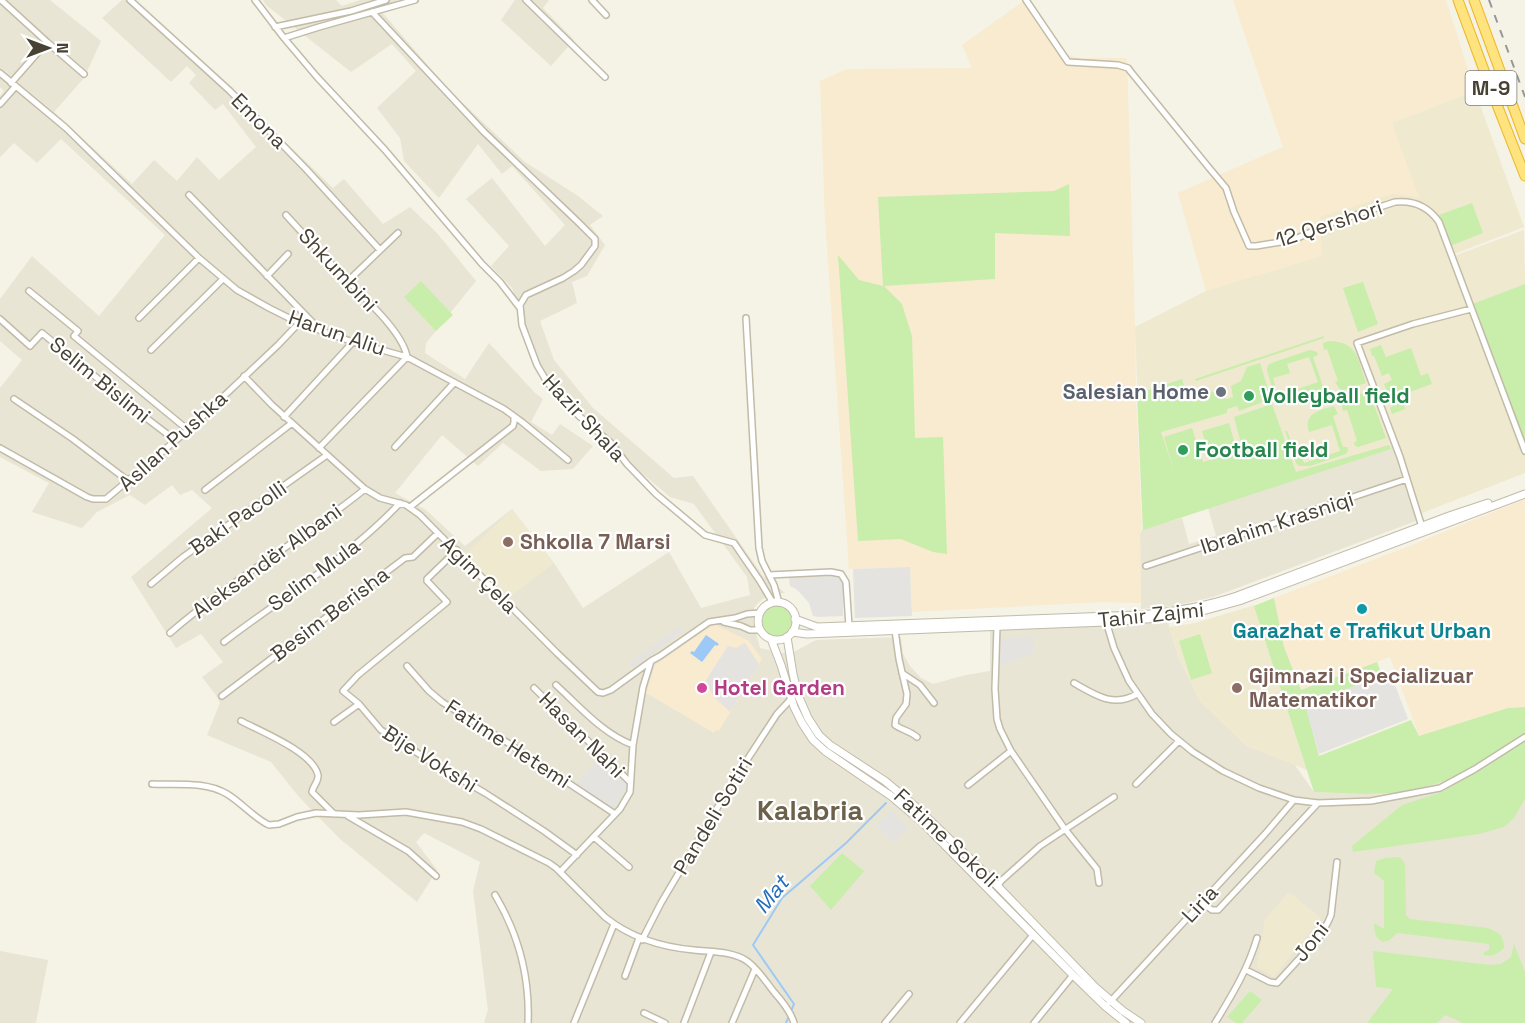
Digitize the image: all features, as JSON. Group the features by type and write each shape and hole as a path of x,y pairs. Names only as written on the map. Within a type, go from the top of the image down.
{"highway":[{"name":"M-9","path":"1458,0 1525,176"},
{"name":"M-9","path":"1474,0 1525,139"}],"street":[{"path":"1,0 84,74"},
{"name":"Emona","path":"130,0 230,91 380,250"},
{"path":"255,0 284,38 385,150 520,308"},
{"path":"275,27 386,0"},
{"path":"284,38 414,0"},
{"path":"526,0 605,77"},
{"path":"592,0 606,15"},
{"name":"12 Qershori","path":"1026,0 1068,62 1123,66 1131,72 1224,184 1249,246 1293,240 1331,223 1395,202 1419,204 1433,213 1439,222 1525,452"},
{"path":"372,12 484,132 595,239 595,246 581,265 563,278 526,295 520,308"},
{"path":"340,13 342,20"},
{"path":"0,104 47,42"},
{"name":"Harun Aliu","path":"0,73 66,128 200,258 237,290 299,323 353,342 407,357 496,405 568,460"},
{"path":"189,195 322,332"},
{"name":"Shkumbini","path":"286,215 383,318 402,344 407,357"},
{"path":"348,281 398,233"},
{"path":"267,276 288,254"},
{"path":"139,318 200,258"},
{"path":"151,350 223,279"},
{"path":"29,291 78,331 74,336 188,430"},
{"name":"Hazir Shala","path":"520,308 522,326 537,365 559,396 611,443 627,464 656,494 705,535 734,543 776,603"},
{"path":"1422,526 1357,343 1413,324 1471,309"},
{"path":"746,318 759,548 762,561 774,585 776,603"},
{"name":"Selim Bislimi","path":"0,319 30,346 42,333 175,440"},
{"name":"Asllan Pushka","path":"0,448 93,499 106,499 188,430 299,323"},
{"path":"284,417 353,342"},
{"path":"319,448 407,357"},
{"name":"Agim Çela","path":"244,376 284,417 365,489 380,498 410,507 420,514 598,692 611,690 707,623 760,613"},
{"path":"395,447 454,383"},
{"path":"14,399 73,439 127,480"},
{"path":"410,507 513,426 514,417"},
{"path":"205,490 292,423"},
{"name":"Baki Pacolli","path":"151,584 183,556 327,455"},
{"name":"Ibrahim Krasniqi","path":"1146,566 1407,479"},
{"name":"Aleksandër Albani","path":"170,633 196,611 316,527 365,489"},
{"name":"Tahir Zajmi","path":"790,634 998,626 1172,612 1238,596 1422,526 1525,493"},
{"name":"Tahir Zajmi","path":"795,619 817,627 1172,617 1233,603 1525,493"},
{"name":"Selim Mula","path":"224,642 357,545 400,504"},
{"name":"Besim Berisha","path":"222,696 405,558 413,557 438,533"},
{"name":"Bije Vokshi","path":"457,550 427,581 447,602 358,675 343,691 359,704 381,730 485,793 578,855"},
{"path":"769,575 831,572 841,574 846,582 849,626"},
{"path":"776,603 790,608 795,619 790,634 779,640 765,636 758,623 760,613 765,607 776,603"},
{"path":"1106,619 1114,648 1129,681 1156,720 1206,761 1259,788 1294,800 1318,803 1371,801 1440,788 1525,737"},
{"path":"720,621 750,630 760,630"},
{"path":"998,626 995,678 1000,729 1011,751 1064,828 1097,869 1100,883"},
{"path":"895,630 907,699 896,718 895,725 917,737"},
{"name":"Fatime Sokoli","path":"790,634 793,674 798,695 808,718 819,735 907,798 998,886 1126,1023"},
{"name":"Fatime Sokoli","path":"771,639 791,699 807,733 818,746 881,788 916,817 1072,975 1108,1004 1141,1023"},
{"path":"560,872 615,814 630,792 633,745 643,687 651,661"},
{"name":"Fatime Hetemi","path":"407,666 442,702 615,814"},
{"path":"902,673 920,685 934,703"},
{"path":"1074,683 1092,693 1117,701 1130,699 1137,694"},
{"path":"556,685 608,730 621,740 633,745"},
{"name":"Hasan Nahi","path":"534,688 630,782"},
{"name":"Pandeli Sotiri","path":"625,976 641,939 661,903 742,767 777,714 791,699"},
{"path":"334,722 359,704"},
{"path":"241,721 276,737 310,761 318,776 312,792 334,814"},
{"path":"1136,784 1179,741"},
{"path":"968,785 1011,751"},
{"path":"152,784 193,785 218,790 270,825 306,814 414,812 462,822 482,829 549,863 614,924 641,939 673,948 733,955 744,959 755,969 791,1017"},
{"path":"998,886 1040,846 1114,797"},
{"name":"Liria","path":"1108,1004 1294,800"},
{"path":"1202,903 1208,908 1218,910 1318,803"},
{"path":"348,815 408,851 436,876"},
{"path":"594,837 629,867"},
{"name":"Joni","path":"1246,970 1277,983 1320,936 1331,915 1338,862"},
{"path":"495,895 513,928 520,951 528,995 528,1023"},
{"path":"574,1023 614,924"},
{"path":"960,1023 1033,935"},
{"path":"1215,1023 1246,970 1257,938"},
{"path":"684,1023 711,952"},
{"path":"732,1023 755,969"},
{"path":"1034,1023 1072,975"},
{"path":"885,1023 909,994"},
{"path":"644,1013 665,1023"}],"shaded area":[{"path":"0,0 50,0 101,41 84,78 54,112 132,184 154,160 177,181 197,157 219,180 256,147 223,104 215,110 189,83 196,75 187,66 171,82 102,18 122,0 134,0 333,188 344,179 383,224 410,207 437,233 476,281 426,343 425,353 465,379 489,343 543,399 531,422 552,435 560,424 593,446 573,469 541,471 503,443 478,466 442,435 395,493 426,510 465,546 512,509 554,563 583,608 669,552 701,608 750,595 747,577 694,504 670,497 580,420 542,371 512,288 491,266 509,246 466,199 492,178 545,246 565,225 512,166 502,174 478,144 439,198 404,161 400,138 377,108 416,71 392,44 351,72 266,5 263,0 336,0 342,6 360,0 398,0 381,11 449,90 525,162 578,196 603,216 590,225 605,245 587,276 572,282 577,303 540,321 554,360 593,408 674,478 693,476 763,576 785,593 770,594 754,608 753,622 760,648 782,653 794,652 816,640 901,637 903,654 910,666 921,678 933,684 990,671 990,628 1168,618 1179,658 1200,701 1247,746 1294,764 1314,792 1402,793 1525,734 1525,1023 484,1023 488,1010 473,891 480,862 424,833 416,842 437,870 417,902 340,839 299,797 271,762 207,735 220,703 202,677 223,662 201,634 176,648 131,577 212,508 192,490 180,495 172,485 145,505 130,495 97,512 82,528 32,512 49,483 0,457 0,388 22,360 0,341 0,299 32,256 99,316 165,235 61,139 37,163 14,143 0,157 0,96 4,91 0,87"},
{"path":"515,0 549,0 543,8 574,40 551,66 501,20"},
{"path":"1025,0 1065,53 1077,58 1127,58 1136,397 1142,528 1140,534 1141,603 1103,602 912,612 910,567 849,569 825,219 820,81 847,69 972,68 962,45"},
{"path":"1233,0 1446,0 1475,91 1392,123 1420,197 1323,256 1206,291 1178,193 1283,147"},
{"path":"1475,91 1524,227 1452,255 1525,446 1525,473 1414,516 1391,445 1143,528 1135,327 1206,291 1322,256 1320,217 1393,194 1419,197 1392,123"},
{"path":"1524,230 1525,284 1472,304 1454,256"},
{"path":"1392,445 1416,521 1213,597 1174,606 1141,609 1140,534 1143,528 1182,518 1189,544 1216,536 1208,508"},
{"path":"1525,499 1525,707 1508,708 1419,736 1390,657 1301,690 1284,647 1274,598"},
{"name":"Shkolla 7 Marsi","path":"512,509 554,563 508,598 464,556"},
{"path":"910,567 912,616 855,618 853,569"},
{"path":"835,576 843,582 843,616 813,616 809,603 790,586 789,577"},
{"name":"Gjimnazi i Specializuar Matematikor","path":"1255,605 1307,770 1247,746 1200,701 1179,658 1169,627 1195,623"},
{"path":"714,624 749,641 762,659 719,731 716,730 714,733 646,693 655,665"},
{"path":"679,626 683,631 633,668 629,663"},
{"path":"1033,636 1035,652 999,667 1002,639"},
{"path":"745,643 759,664 730,712 713,696 706,680 728,646 736,648"},
{"path":"1390,672 1408,719 1319,754 1305,705"},
{"path":"601,754 630,782 614,810 577,784"},
{"path":"892,811 908,828 894,843 876,825"},
{"path":"1289,892 1321,918 1274,977 1257,967 1265,919"},
{"path":"0,951 48,960 36,1023 0,1023"}],"green space":[{"path":"1069,184 1070,236 995,233 995,279 884,286 902,304 912,336 915,438 943,437 947,554 933,552 901,539 858,541 838,255 859,280 883,286 878,197 1054,191"},
{"path":"1472,203 1483,233 1450,246 1439,215"},
{"path":"421,281 453,315 436,331 404,297"},
{"path":"1363,282 1378,324 1358,332 1343,288"},
{"path":"1525,284 1525,446 1472,304"},
{"path":"1324,336 1324,338 1196,381 1195,379"},
{"path":"1339,342 1351,348 1358,359 1366,383 1341,391 1335,382 1338,381 1327,349 1324,350 1323,343"},
{"path":"1381,345 1386,357 1411,348 1421,376 1428,373 1432,384 1401,395 1405,409 1392,414 1390,408 1393,406 1384,384 1392,380 1389,373 1382,376 1370,349"},
{"path":"1310,350 1317,352 1318,355 1313,357 1324,389 1329,387 1331,397 1305,402 1297,396 1295,390 1318,382 1309,357 1287,364 1290,373 1273,378 1280,404 1277,405 1267,370 1268,365"},
{"path":"1260,363 1271,399 1239,411 1237,406 1227,409 1227,413 1161,432 1174,471 1164,437 1192,428 1203,462 1243,451 1234,417 1272,404 1296,472 1389,445 1391,449 1143,530 1137,394 1182,379 1186,392 1192,390 1194,394 1208,390 1227,399 1233,397 1231,386 1241,381 1247,367"},
{"path":"1369,391 1386,438 1358,447 1355,446 1354,442 1357,441 1347,410 1343,411 1341,403 1343,399"},
{"path":"1334,406 1338,414 1333,416 1343,447 1347,447 1346,454 1310,466 1299,466 1285,431 1296,453 1300,452 1304,463 1340,451 1332,425 1309,432 1308,426 1308,420 1314,413"},
{"path":"1229,423 1237,451 1210,459 1202,431"},
{"path":"1274,598 1284,647 1301,690 1377,662 1382,675 1306,706 1319,756 1411,720 1419,736 1508,708 1525,707 1525,734 1460,775 1402,793 1314,792 1254,606"},
{"path":"777,606 783,607 791,615 791,627 783,635 777,636 771,635 763,627 762,621 763,615 771,607"},
{"path":"1200,634 1212,673 1191,680 1179,641"},
{"path":"1525,740 1525,799 1514,818 1504,827 1479,834 1353,852 1352,846 1402,805 1442,792"},
{"path":"842,853 864,871 831,910 810,886"},
{"path":"1400,857 1405,864 1406,915 1410,919 1488,928 1500,935 1504,948 1487,956 1484,952 1489,950 1489,944 1397,933 1390,940 1383,942 1380,940 1374,929 1374,923 1384,929 1384,881 1374,873 1376,861"},
{"path":"1514,944 1525,972 1525,1023 1463,1023 1445,1015 1437,1023 1367,1023 1393,989 1376,987 1373,951 1490,965 1501,964 1511,957"},
{"path":"1250,991 1262,1000 1242,1023 1236,1023 1227,1017"}],"water":[{"path":"706,635 719,644 715,645 702,662 690,653 694,652"}],"waterway":[{"name":"Mat","path":"786,1023 794,1004 753,945 782,898 846,843 886,803"}],"railway":[{"path":"1489,0 1525,97"}],"place":[{"name":"Salesian Home","path":"1221,392"},
{"name":"Volleyball field","path":"1249,396"},
{"name":"Football field","path":"1183,450"},
{"name":"Shkolla 7 Marsi","path":"508,542"},
{"name":"Garazhat e Trafikut Urban","path":"1362,609"},
{"name":"Hotel Garden","path":"702,688"},
{"name":"Gjimnazi i Specializuar Matematikor","path":"1237,688"}],"district":[{"name":"Kalabria","path":"810,811"}]}
